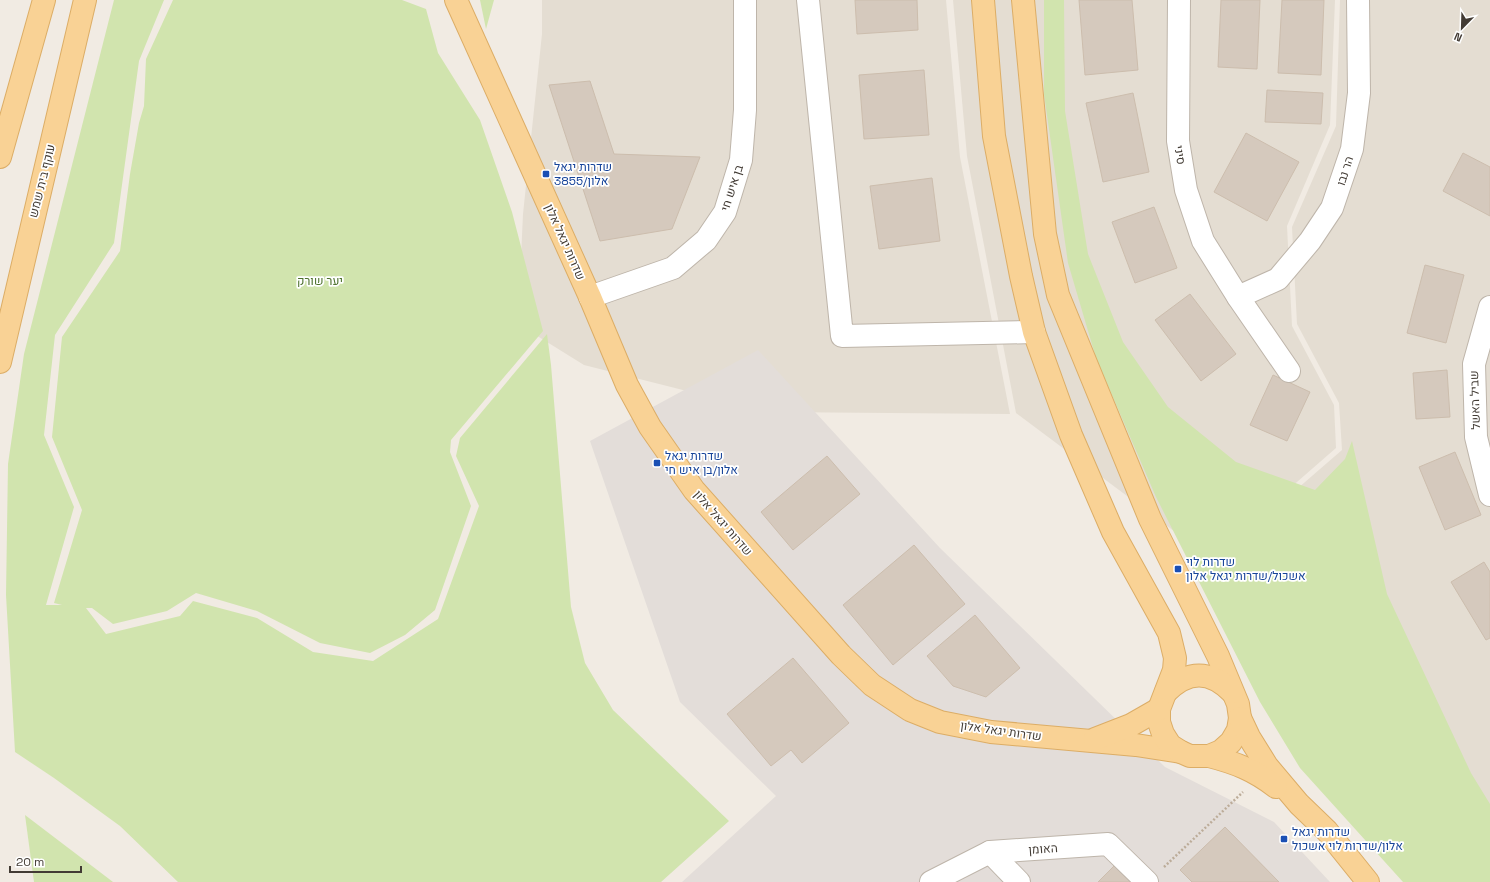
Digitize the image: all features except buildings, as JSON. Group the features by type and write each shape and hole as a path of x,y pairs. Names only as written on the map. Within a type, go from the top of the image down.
{"main road":[{"path":"0,157 44,0"},
{"name":"עוקף בית שמש","path":"0,362 85,0"},
{"name":"שדרות יגאל אלון","path":"448,0 474,42"},
{"name":"שדרות יגאל אלון","path":"456,0 590,297 626,386 650,427 694,490 841,655 872,685 910,710 940,722 991,732 1136,745 1181,752"},
{"path":"983,0 994,136 1020,276 1034,332 1071,435 1113,532 1169,633 1175,658 1174,670 1163,700 1159,722 1163,734 1170,745 1190,756 1209,756 1233,762 1258,773 1299,804"},
{"path":"1023,0 1045,234 1058,294 1150,519 1218,656 1238,704 1240,718 1249,737 1267,766 1299,804 1327,831 1368,882"},
{"path":"1163,700 1175,683 1186,678 1199,675 1211,677 1222,682 1232,692"},
{"name":"שדרות יגאל אלון","path":"1088,741 1132,725 1163,700"},
{"path":"1209,756 1221,751 1231,742 1238,730 1240,718"}],"street":[{"name":"בן איש חי","path":"590,297 673,268 706,240 725,212 742,153 745,110 745,0"},
{"path":"808,0 842,336 1034,332"},
{"name":"סיני","path":"1179,0 1178,141 1186,190 1203,241 1238,297 1289,371"},
{"name":"הר נבו","path":"1238,297 1278,279 1310,241 1332,208 1352,149 1359,93 1358,0"},
{"name":"שביל האשל","path":"1490,307 1474,364 1476,437 1490,495"},
{"name":"האומן","path":"931,882 990,852 1108,844 1153,877"},
{"path":"990,852 1018,882"}],"path":[{"path":"1153,877 1241,796 1258,773"}],"shaded area":[{"path":"542,0 946,0 960,157 1010,414 770,412 584,365 518,324 523,214 542,34"},
{"path":"953,0 1335,0 1330,125 1287,226 1292,326 1334,405 1336,448 1210,558 1016,413 967,156"},
{"path":"1340,0 1490,0 1490,882 1260,521 1342,450 1339,403 1297,324 1292,227 1336,126"},
{"path":"758,350 940,548 1165,767 1274,822 1330,882 682,882 776,796 680,702 590,441"}],"green space":[{"name":"יער שורק","path":"114,0 164,0 139,61 114,243 55,335 44,435 74,507 46,605 62,605 54,603 82,510 52,437 62,337 120,251 130,174 139,123 144,106 146,59 173,0 402,0 426,9 438,53 480,120 512,212 543,331 451,440 450,452 471,506 435,610 405,635 370,653 320,643 257,611 196,593 167,611 113,624 92,608 86,608 106,634 180,616 193,601 257,618 313,652 373,661 438,619 479,506 456,456 460,438 547,334 551,365 571,607 585,663 613,710 729,821 661,882 178,882 120,826 54,778 15,752 6,595 8,464 24,354"},
{"path":"480,0 494,0 486,29"},
{"path":"1044,0 1064,0 1065,111 1088,254 1123,342 1168,407 1236,462 1315,490 1345,459 1352,441 1387,594 1471,773 1490,804 1490,882 1403,882 1300,768 1260,702 1156,497 1096,358 1068,263 1044,94"},
{"path":"25,815 113,882 34,882"}],"place":[{"name":"שדרות יגאל אלון/3855","path":"546,174"},
{"name":"שדרות יגאל אלון/בן איש חי","path":"657,463"},
{"name":"שדרות לוי אשכול/שדרות יגאל אלון","path":"1178,569"},
{"name":"שדרות יגאל אלון/שדרות לוי אשכול","path":"1284,839"}]}
